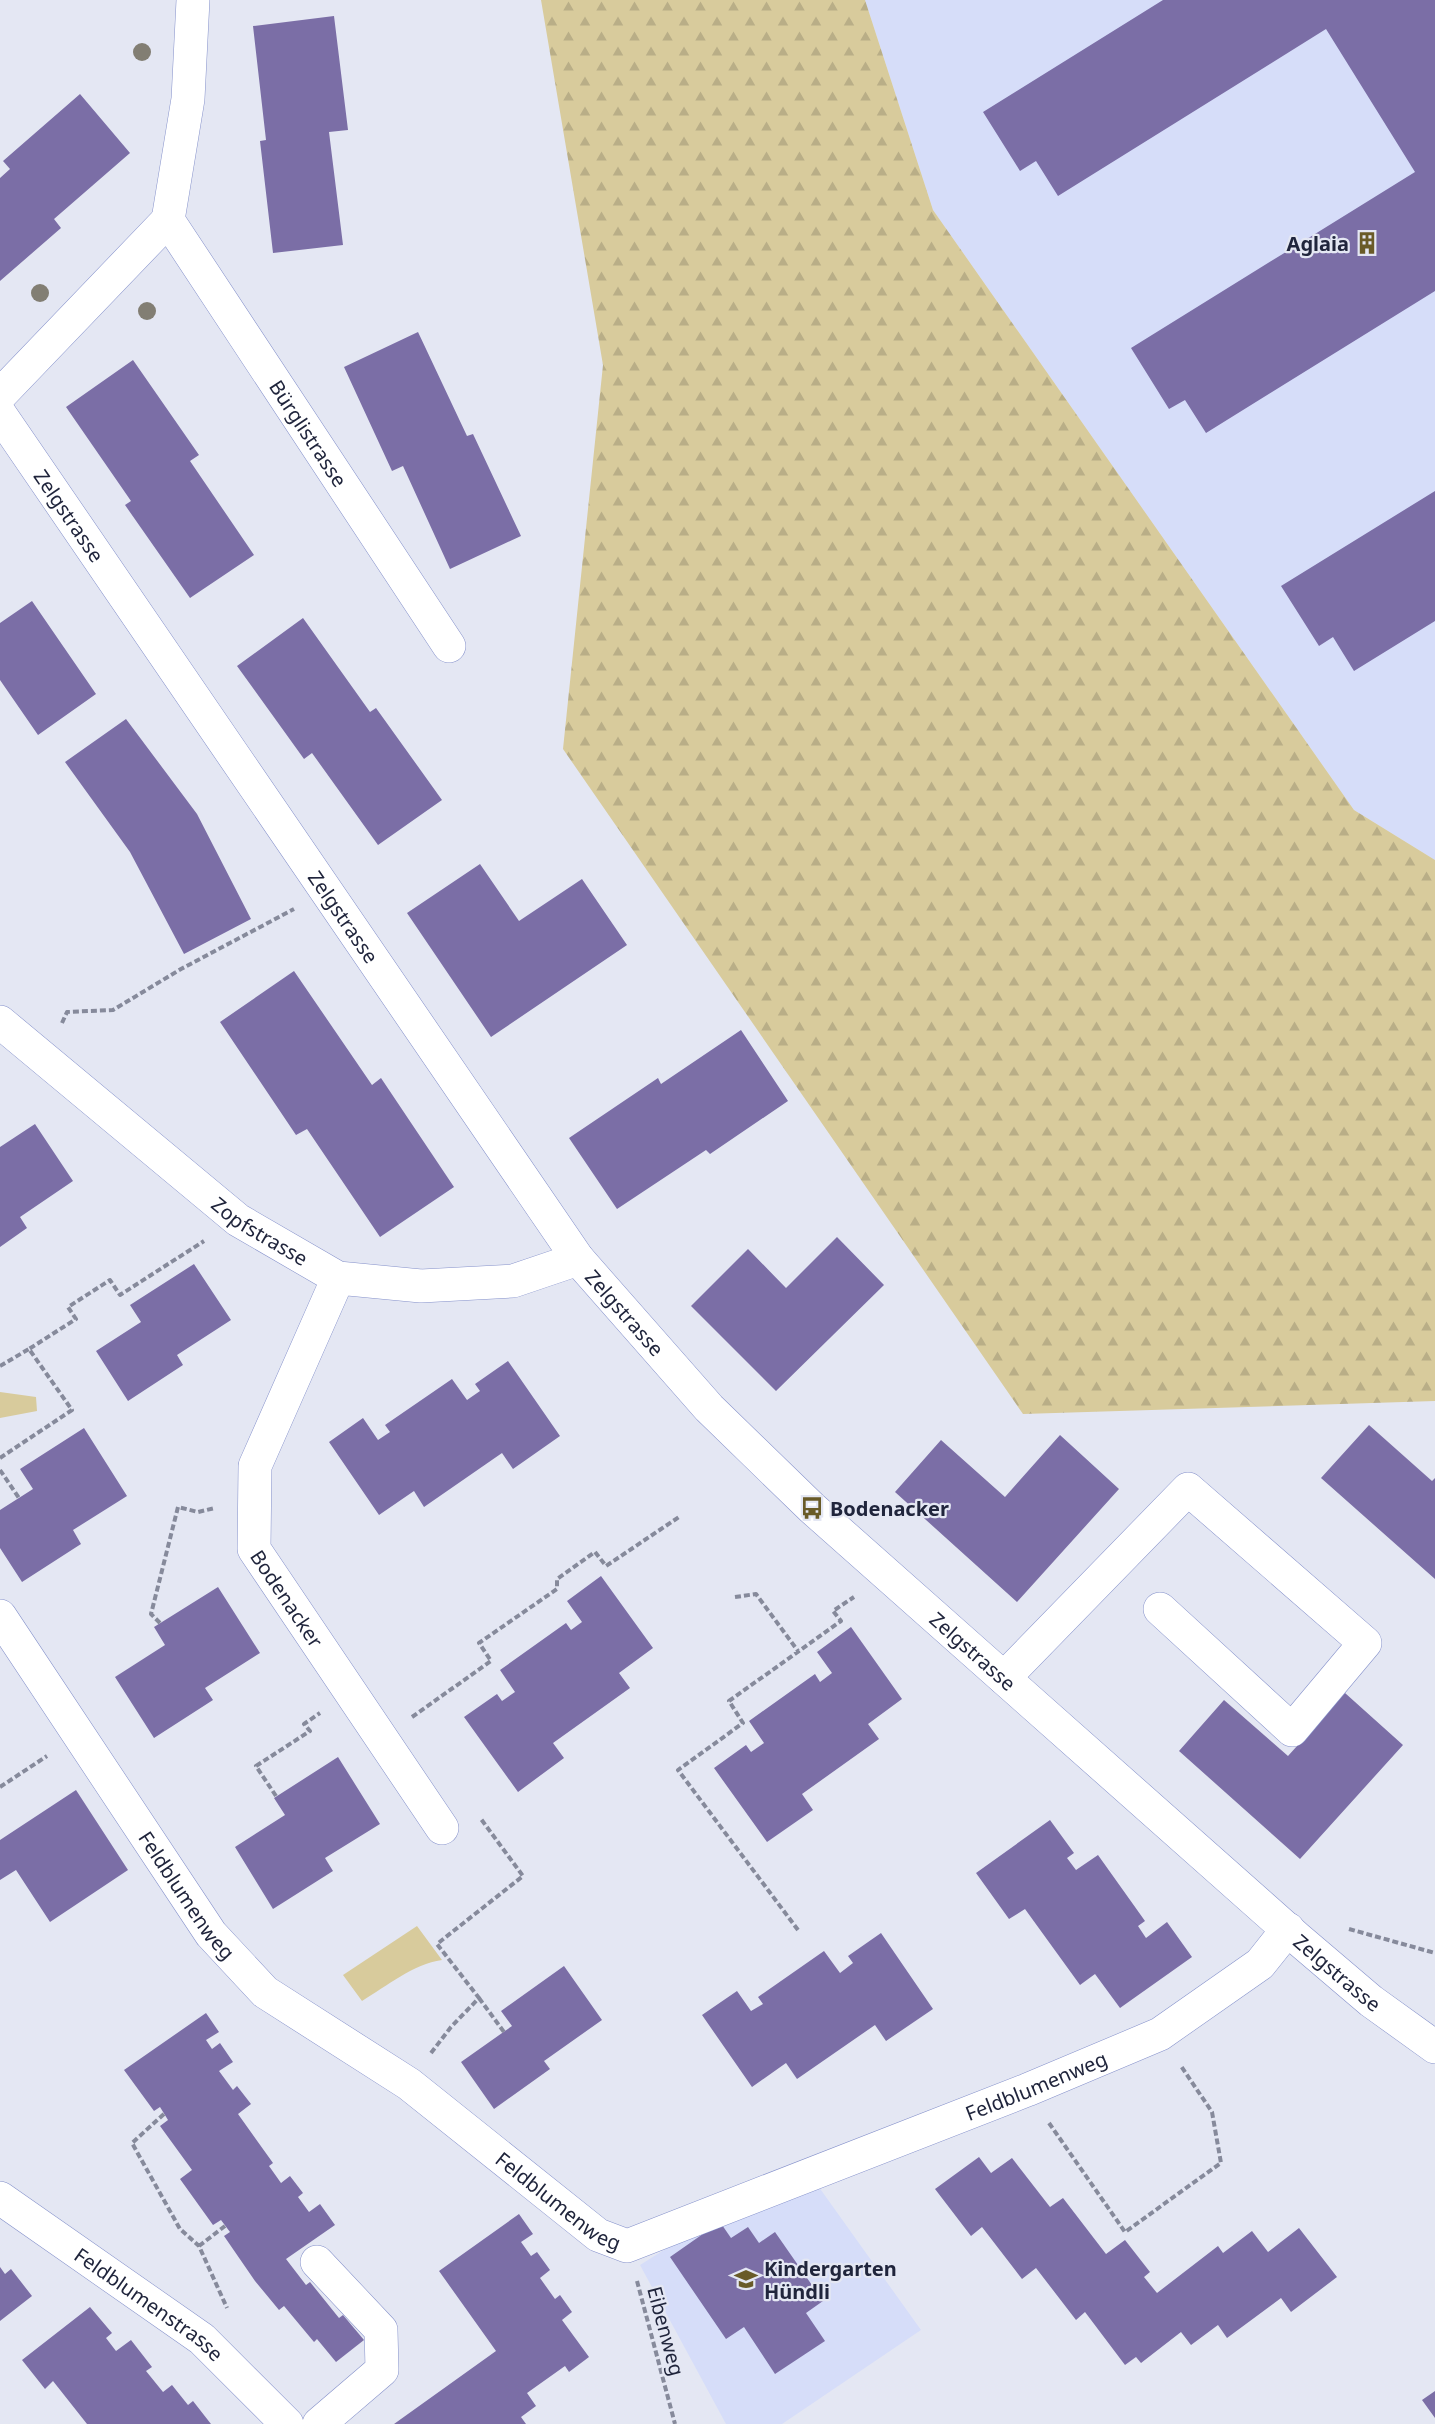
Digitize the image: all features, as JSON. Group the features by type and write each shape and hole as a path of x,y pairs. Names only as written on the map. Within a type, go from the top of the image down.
{"street":[{"path":"0,395 168,220 188,99 193,0"},
{"name":"Bürglistrasse","path":"168,220 449,646"},
{"name":"Zelgstrasse","path":"0,414 578,1260 709,1408 812,1508 1150,1810 1371,2001 1435,2047"},
{"name":"Zopfstrasse","path":"0,1022 43,1054 238,1220 338,1278 421,1286 513,1281 578,1260"},
{"name":"Bodenacker","path":"338,1278 255,1466 254,1549 442,1828"},
{"path":"1004,1678 1188,1489 1365,1643 1292,1730 1160,1609"},
{"name":"Feldblumenweg","path":"0,1616 211,1934 266,1992 409,2084 598,2235 627,2246 1027,2090 1160,2034 1260,1964 1288,1929"},
{"name":"Feldblumenstrasse","path":"0,2198 202,2339 287,2424"},
{"path":"317,2262 381,2330 382,2370 319,2424"}],"path":[{"path":"43,1054 57,1034 67,1012 113,1010 181,969 304,904"},
{"path":"0,1368 76,1319 68,1307 110,1280 120,1295 238,1220"},
{"path":"0,1458 72,1410 29,1349"},
{"path":"0,1470 19,1498"},
{"path":"160,1623 151,1614 178,1507 198,1512 214,1508 255,1515"},
{"path":"382,1738 490,1661 479,1643 557,1589 556,1579 595,1552 606,1566 679,1517"},
{"path":"798,1930 678,1770 743,1723 729,1701 841,1621 833,1611 862,1591"},
{"path":"735,1597 756,1594 798,1651"},
{"path":"276,1796 256,1766 310,1731 304,1724 352,1694"},
{"path":"442,1828 472,1807 523,1876 436,1944 504,2032"},
{"path":"1317,1953 1331,1935 1349,1929 1435,1953"},
{"path":"409,2084 451,2027 479,1998"},
{"path":"1027,2090 1125,2232 1221,2163 1212,2112 1160,2034"},
{"path":"164,2114 132,2143 180,2229 199,2246 228,2309 228,2319"},
{"path":"199,2246 225,2226"},
{"name":"Eibenweg","path":"627,2246 675,2424"}],"shaded area":[{"path":"865,0 1435,0 1435,860 1354,810 933,210"},
{"path":"816,2183 921,2330 782,2424 726,2424 640,2265 720,2215"}],"green space":[{"path":"541,0 865,0 933,210 1354,810 1435,860 1435,1401 1023,1414 563,749 603,365"},
{"path":"0,1392 36,1397 37,1411 0,1418"},
{"path":"417,1926 442,1960 411,1971 362,2001 343,1975"}],"building":[{"name":"Aglaia","path":"1163,0 1435,0 1435,291 1206,433 1185,400 1169,409 1131,348 1415,172 1326,29 1058,196 1036,161 1020,171 983,112"},
{"path":"334,16 348,130 329,132 343,245 273,253 260,141 266,140 253,26"},
{"path":"80,94 130,153 54,219 61,228 0,281 0,178 10,169 3,161"},
{"path":"418,332 467,436 473,434 521,536 450,569 403,466 392,471 344,367"},
{"path":"133,360 199,455 190,461 254,555 190,598 125,505 131,501 66,407"},
{"path":"1435,491 1435,621 1354,671 1333,637 1319,646 1281,586"},
{"path":"32,601 96,694 38,735 0,680 0,623"},
{"path":"303,618 370,712 376,708 442,800 378,845 312,753 304,759 237,666"},
{"path":"126,719 197,814 251,919 184,954 130,852 65,762"},
{"path":"480,864 519,921 582,879 627,945 491,1037 407,913"},
{"path":"294,971 372,1085 381,1078 454,1187 380,1237 307,1129 296,1135 220,1022"},
{"path":"741,1030 788,1101 710,1154 706,1150 617,1209 569,1138 658,1078 661,1084"},
{"path":"35,1124 73,1181 20,1217 27,1228 0,1247 0,1147"},
{"path":"837,1237 884,1285 776,1391 691,1306 748,1249 786,1288"},
{"path":"194,1264 231,1320 177,1355 183,1365 128,1401 96,1351 141,1322 130,1305"},
{"path":"508,1361 560,1436 513,1469 502,1453 424,1507 414,1491 379,1515 329,1442 363,1418 378,1440 390,1432 385,1425 452,1379 467,1400 480,1391 475,1384"},
{"path":"1369,1425 1432,1481 1435,1478 1435,1579 1321,1478"},
{"path":"84,1428 127,1496 73,1530 81,1544 22,1582 0,1548 0,1510 33,1489 20,1469"},
{"path":"1060,1435 1119,1489 1017,1602 895,1492 941,1440 1005,1497"},
{"path":"601,1576 653,1648 619,1673 630,1688 553,1743 564,1758 518,1792 464,1717 497,1694 502,1701 515,1692 500,1670 566,1623 571,1630 582,1622 567,1601"},
{"path":"218,1587 260,1653 205,1688 213,1700 154,1738 115,1677 165,1645 154,1627"},
{"path":"851,1627 902,1699 868,1724 879,1739 802,1794 813,1810 767,1842 714,1768 746,1745 751,1752 764,1743 749,1721 815,1674 820,1682 832,1673 817,1652"},
{"path":"1345,1693 1403,1745 1300,1859 1179,1751 1224,1700 1288,1756"},
{"path":"338,1757 380,1824 325,1858 333,1871 273,1909 235,1847 285,1815 274,1798"},
{"path":"76,1790 128,1870 50,1922 16,1870 0,1880 0,1840"},
{"path":"1050,1820 1074,1853 1067,1858 1076,1870 1098,1855 1145,1921 1138,1926 1146,1938 1167,1922 1192,1957 1120,2008 1095,1974 1080,1985 1025,1909 1009,1919 976,1873"},
{"path":"881,1933 933,2009 886,2041 875,2025 797,2079 786,2063 752,2087 702,2015 737,1991 751,2011 763,2004 758,1997 824,1951 840,1973 853,1963 848,1956"},
{"path":"564,1966 602,2020 544,2061 550,2069 494,2109 461,2062 512,2026 501,2011"},
{"path":"206,2013 219,2032 206,2040 212,2049 220,2043 233,2062 219,2071 233,2090 237,2086 251,2104 238,2114 273,2163 269,2166 281,2183 290,2176 303,2193 298,2197 309,2212 320,2204 335,2225 286,2259 306,2285 310,2282 339,2318 343,2315 364,2340 336,2362 317,2339 314,2342 284,2306 279,2310 255,2281 224,2236 230,2232 221,2220 213,2225 180,2179 192,2170 160,2126 168,2120 160,2107 154,2111 124,2070"},
{"path":"979,2157 991,2173 1012,2158 1050,2207 1063,2198 1106,2254 1125,2240 1150,2272 1144,2277 1157,2293 1218,2246 1223,2253 1252,2231 1268,2252 1299,2228 1337,2277 1291,2312 1281,2298 1227,2338 1218,2325 1191,2345 1181,2332 1141,2363 1136,2357 1125,2365 1085,2312 1076,2320 1036,2268 1022,2279 982,2227 971,2236 935,2189"},
{"path":"519,2214 533,2234 521,2242 531,2256 537,2252 550,2270 540,2278 555,2299 560,2295 572,2312 562,2320 589,2357 569,2372 565,2366 527,2393 536,2406 521,2417 526,2424 394,2424 496,2351 439,2271"},
{"name":"Kindergarten Hündli","path":"720,2222 731,2238 748,2227 759,2243 775,2232 823,2301 806,2313 825,2341 775,2374 744,2327 726,2339 670,2257"},
{"path":"0,2267 5,2274 11,2269 32,2296 0,2321"},
{"path":"90,2307 112,2333 106,2338 116,2351 131,2340 152,2367 146,2371 163,2392 172,2385 188,2405 193,2401 211,2424 87,2424 53,2381 45,2389 22,2360"},
{"path":"1435,2391 1435,2418 1422,2400"}],"place":[{"name":"Aglaia","path":"1367,243"},
{"name":"Bodenacker","path":"812,1508"},
{"name":"Kindergarten Hündli","path":"746,2279"}]}
